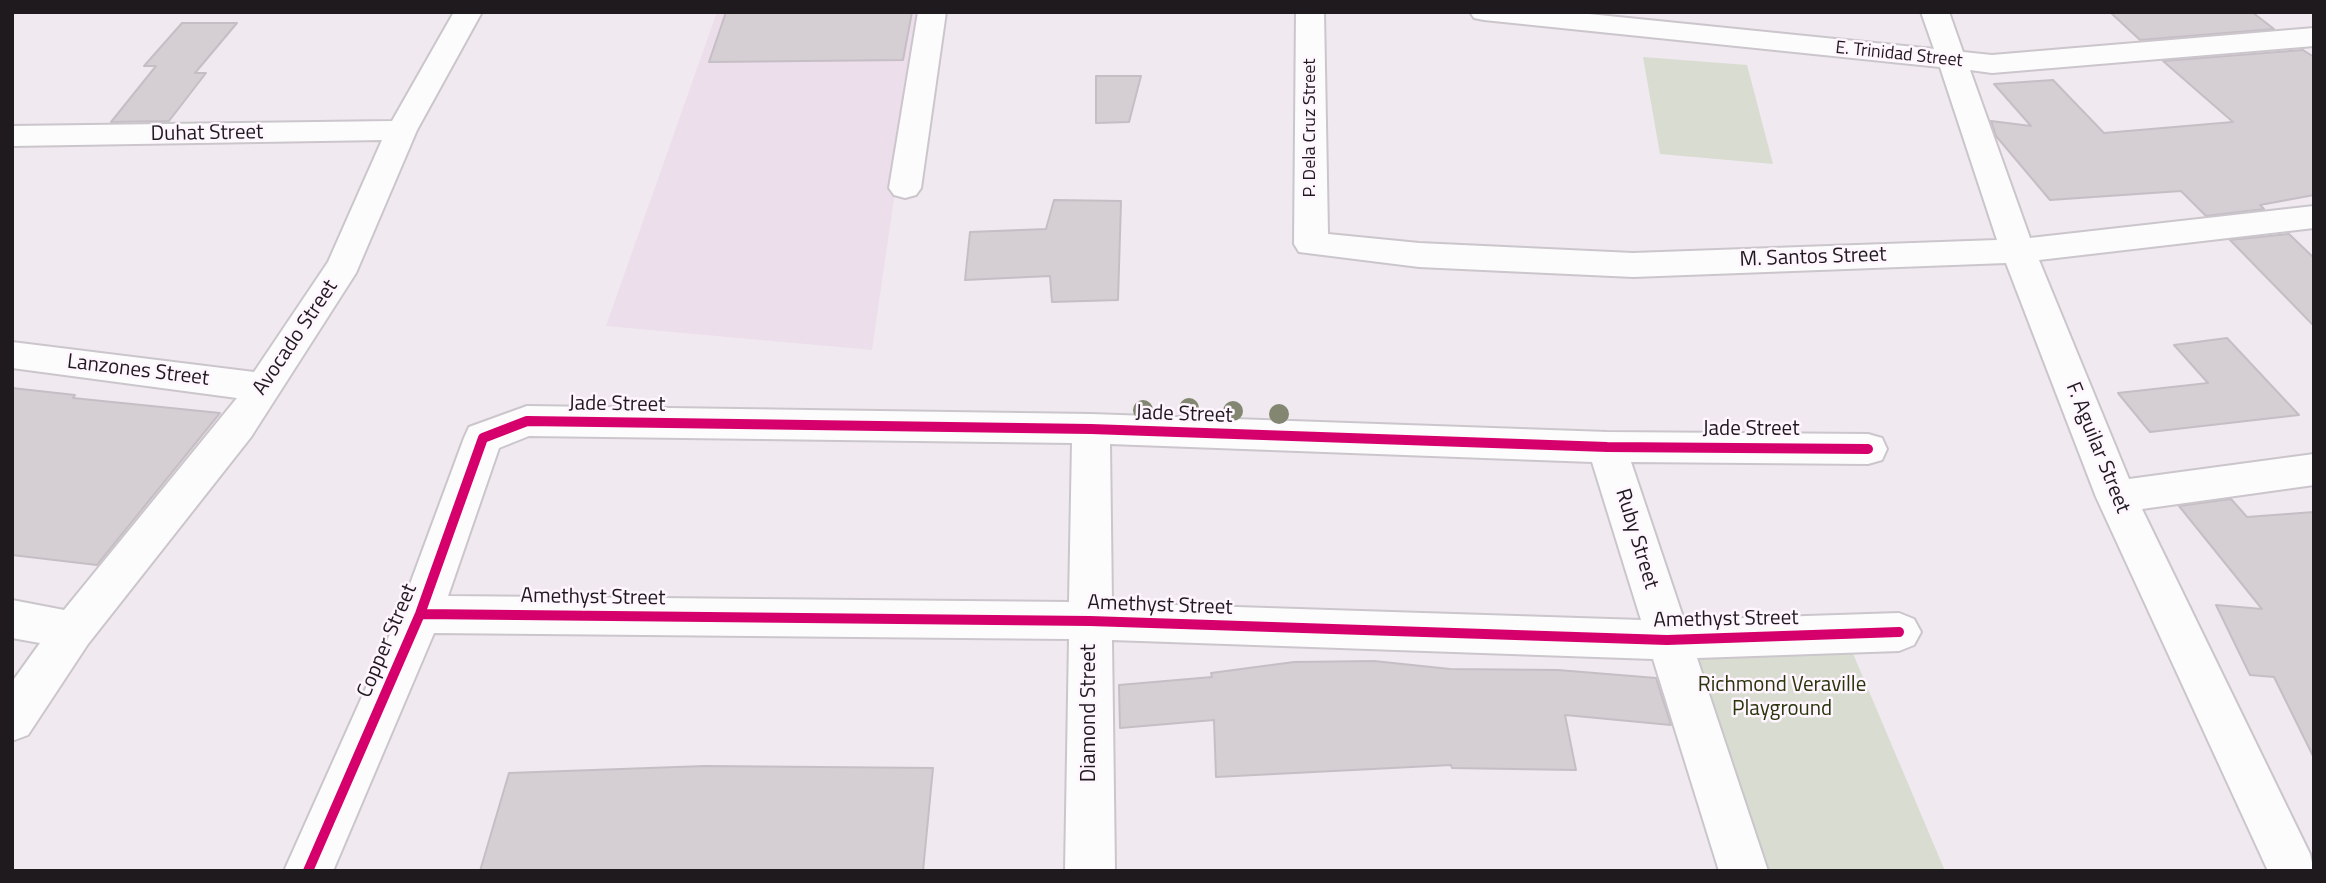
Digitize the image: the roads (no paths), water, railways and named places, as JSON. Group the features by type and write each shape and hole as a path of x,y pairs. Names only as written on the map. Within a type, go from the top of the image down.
{"street":[{"name":"Avocado Street","path":"12,720 72,631 238,426 344,265 402,130 468,12"},
{"path":"905,188 932,12"},
{"name":"P. Dela Cruz Street","path":"1310,12 1311,244"},
{"name":"E. Trinidad Street","path":"1484,12 1992,64 2314,37"},
{"name":"F. Aguilar Street","path":"1934,12 2018,251 2116,497 2293,871"},
{"name":"Duhat Street","path":"12,136 402,130"},
{"name":"M. Santos Street","path":"1311,244 1419,255 1633,265 2018,251 2314,217"},
{"name":"Lanzones Street","path":"12,355 263,387"},
{"name":"Jade Street","path":"500,430 527,421 1091,429 1607,447 1868,449"},
{"name":"Diamond Street","path":"1090,871 1091,429"},
{"name":"Copper Street","path":"308,871 420,614 483,438 500,430"},
{"name":"Ruby Street","path":"1607,447 1744,871"},
{"path":"2116,497 2314,469"},
{"name":"Amethyst Street","path":"420,614 1090,621 1668,640 1899,632"},
{"path":"12,620 72,631"}],"park label":[{"name":"Richmond Veraville Playground","path":"1782,698"}]}
